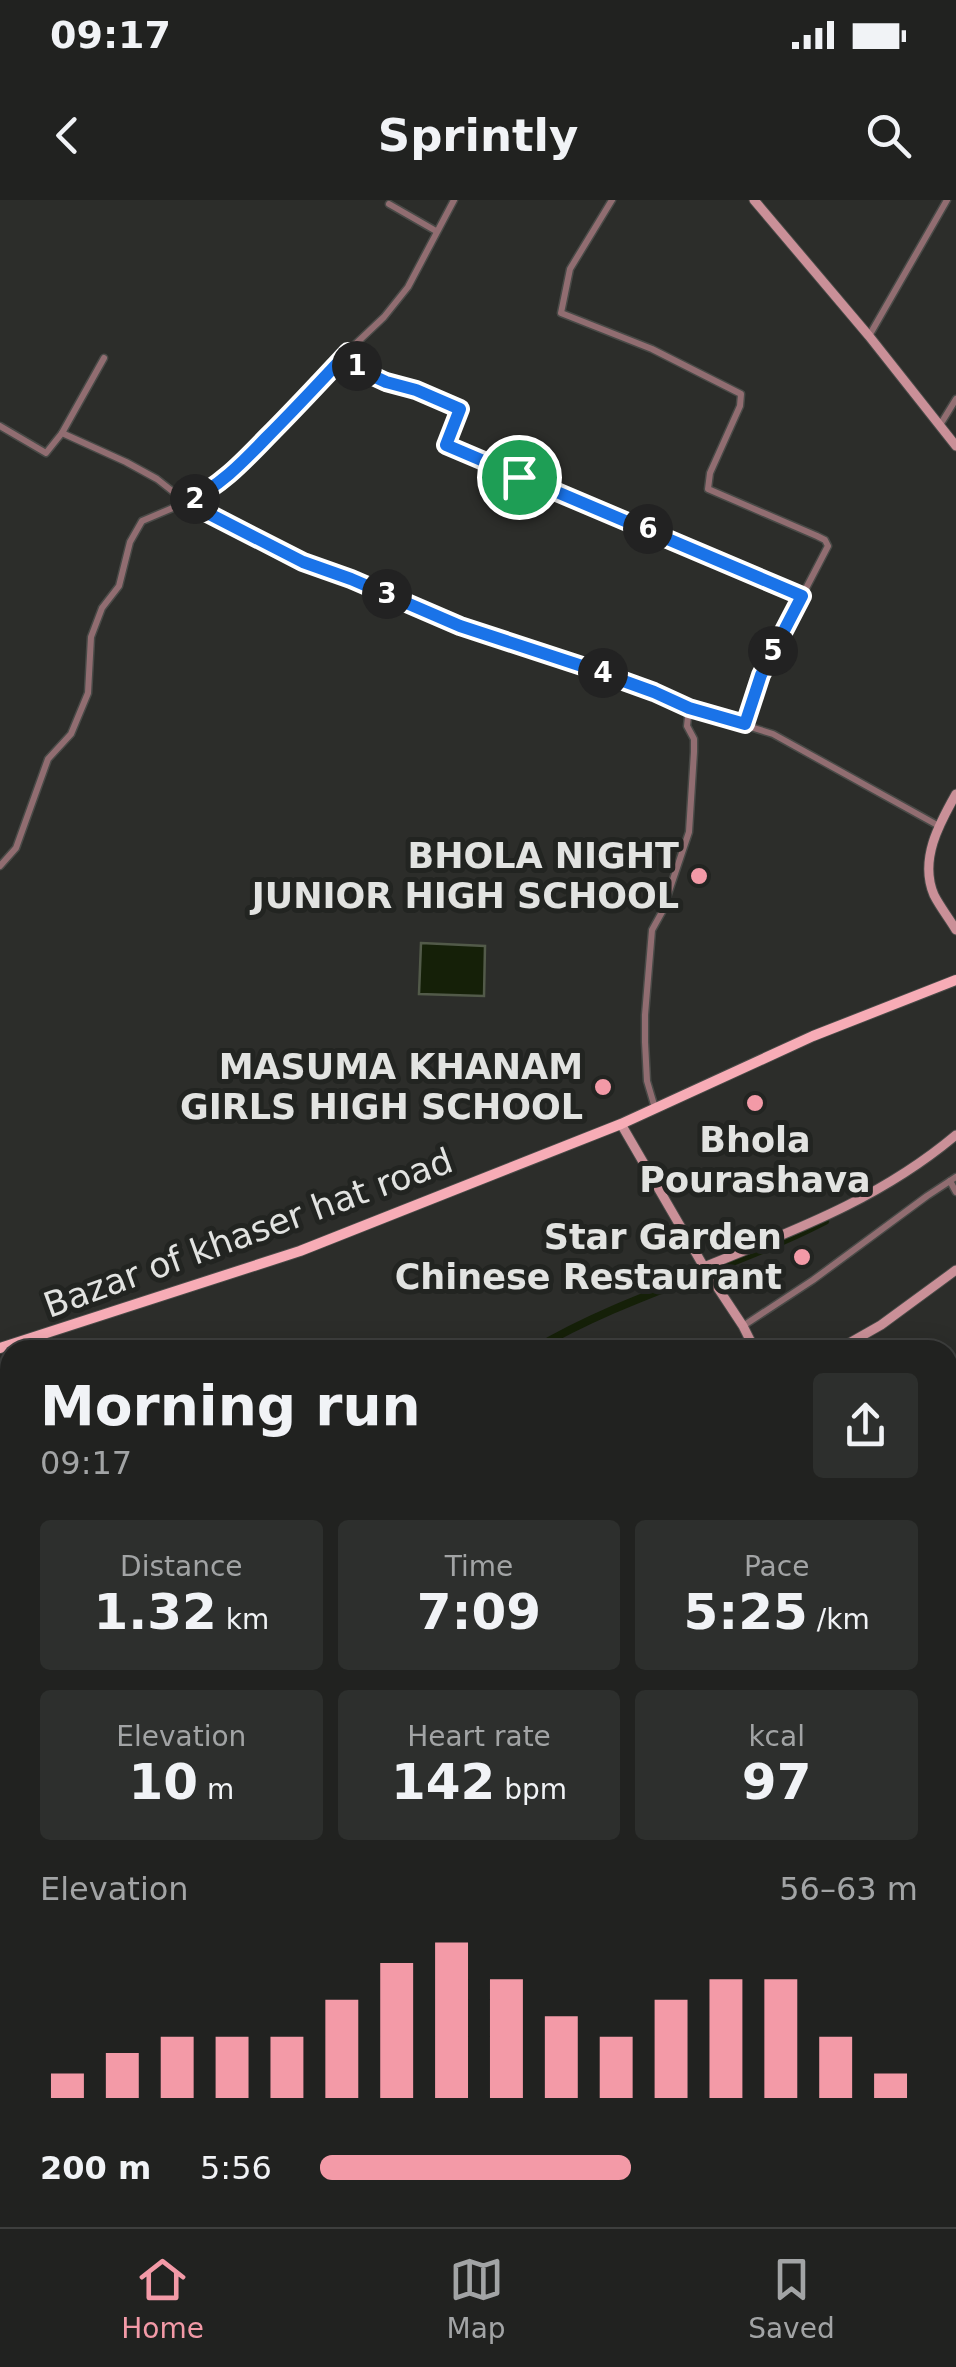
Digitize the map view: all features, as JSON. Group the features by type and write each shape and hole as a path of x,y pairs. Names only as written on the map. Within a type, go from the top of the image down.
{"main road":[{"name":"Bazar of khaser hat road","path":"28,1340 300,1251 620,1124 814,1036 956,980"}],"street":[{"path":"0,866 16,848 48,759 70,734 88,693 91,637 102,608 119,586 130,542 142,521 201,496 220,482 384,318 408,287 454,200"},
{"path":"612,200 570,269 561,314 652,349 741,394 740,406 710,472 708,488 826,540 828,546 761,675 745,724"},
{"path":"754,200 955,444"},
{"path":"869,336 948,200"},
{"path":"389,204 436,232"},
{"path":"348,352 360,370 460,409 446,445 802,596"},
{"path":"0,426 46,453 62,433 104,358"},
{"path":"940,425 956,398"},
{"path":"62,433 157,479 186,502 313,566 460,626 786,740 940,826"},
{"path":"655,1108 647,1082 645,1014 652,930 689,832 694,739 687,726 689,708"},
{"path":"956,794 930,850 933,894 956,930"},
{"path":"620,1124 750,1340"},
{"path":"704,1267 837,1212 925,1161 956,1135"},
{"path":"743,1326 953,1179 956,1192"},
{"path":"855,1340 882,1325 956,1270"}],"shaded area":[{"path":"421,943 485,946 484,996 419,994"}],"waterway":[{"path":"551,1340 825,1221"}],"place":[{"name":"BHOLA NIGHT JUNIOR HIGH SCHOOL","path":"699,876"},
{"name":"MASUMA KHANAM GIRLS HIGH SCHOOL","path":"603,1087"},
{"name":"Bhola Pourashava","path":"755,1103"},
{"name":"Star Garden Chinese Restaurant","path":"802,1257"}],"route":[{"path":"348,352 360,370 460,409 446,445 519,477 802,596 761,675 745,724 689,708 582,666 460,626 303,562 186,502 201,496 248,457 348,352"}]}
